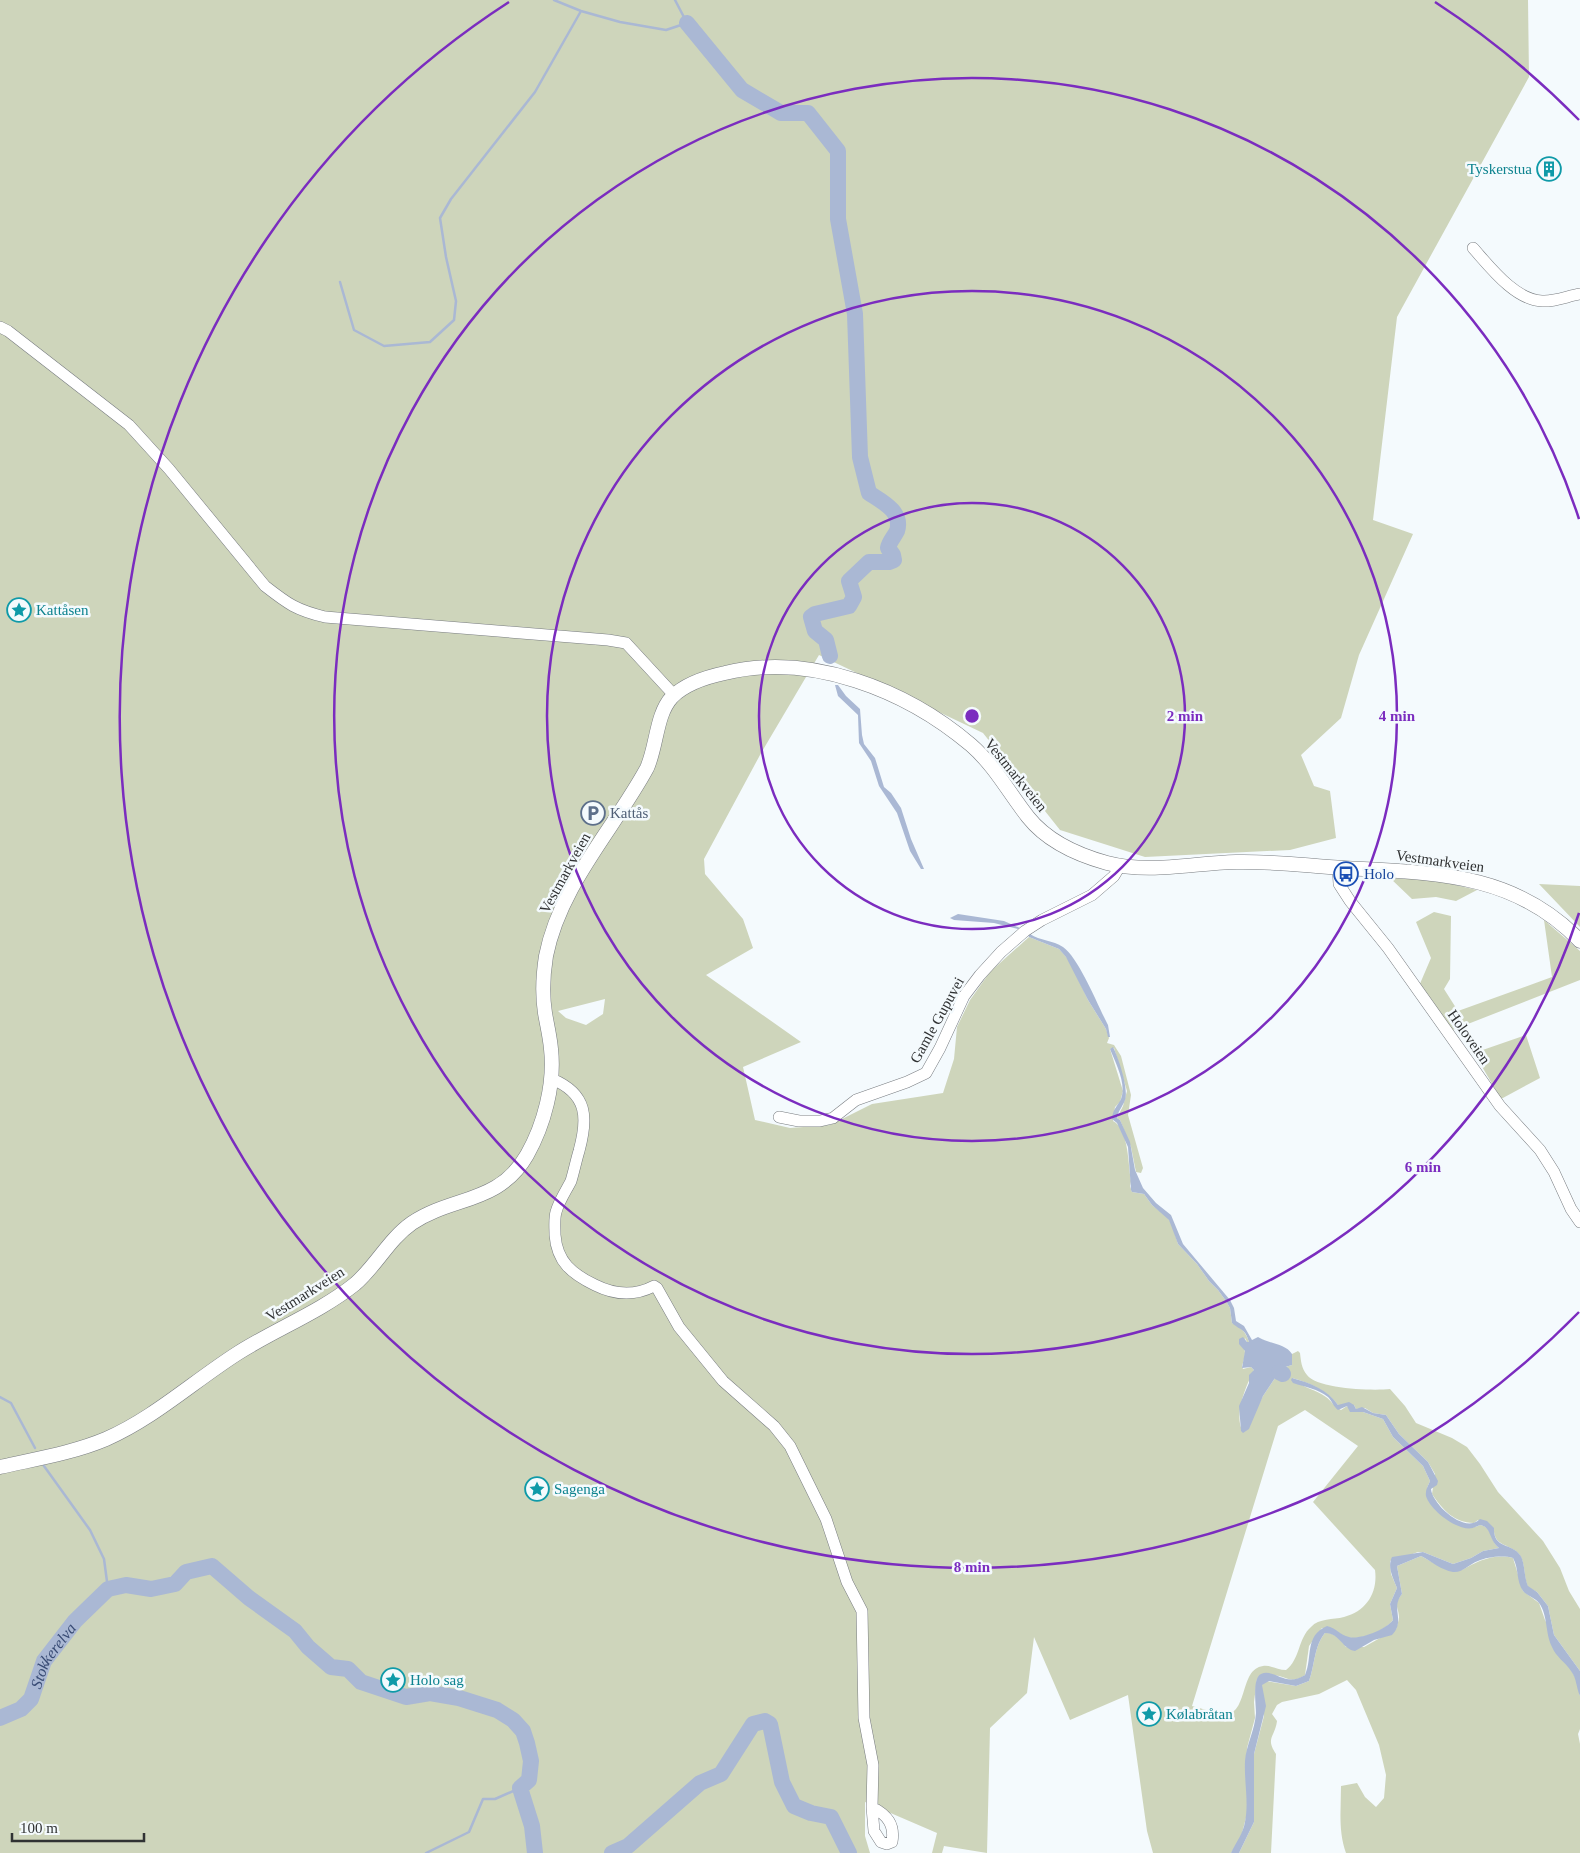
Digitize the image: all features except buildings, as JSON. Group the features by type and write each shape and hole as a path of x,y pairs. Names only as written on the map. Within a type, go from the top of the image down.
{"street":[{"path":"1473,248 1505,282 1527,298 1544,302 1580,294"},
{"path":"0,327 8,331 129,425 169,469 265,586 302,612 325,617 626,643 674,695"},
{"name":"Vestmarkveien","path":"0,1467 90,1446 129,1428 238,1352 325,1303 354,1284 371,1268 404,1229 415,1221 475,1198 499,1186 517,1169 526,1156 544,1112 552,1079 552,1050 545,1015 543,989 546,957 552,932 574,886 647,768 654,750 661,715 668,701 684,687 707,677 739,670 777,668 814,671 868,684 931,716 973,747 997,773 1039,828 1051,838 1100,861 1134,868 1262,862 1436,874 1484,883 1526,900 1554,916 1580,941"},
{"name":"Gamle Gupuvei","path":"779,1117 799,1121 820,1121 833,1118 856,1100 907,1082 926,1073 964,996 1001,952 1025,931 1042,920 1092,894 1114,876 1120,866"},
{"name":"Holoveien","path":"1338,867 1339,884 1350,901 1388,948 1500,1106 1540,1150 1554,1172 1571,1209 1580,1222"},
{"path":"552,1079 561,1082 576,1095 581,1102 584,1112 582,1138 571,1180 556,1211 554,1222 557,1250 562,1262 584,1279 610,1291 627,1294 643,1292 654,1286 662,1295 680,1327 723,1381 774,1426 790,1446 826,1519 847,1582 862,1611 864,1718 873,1764 872,1807"}],"green space":[{"path":"0,0 1528,0 1529,77 1397,317 1373,520 1413,534 1359,655 1341,718 1301,755 1314,786 1330,791 1336,838 1290,850 1145,857 1060,830 983,733 819,655 760,755 704,859 705,874 743,919 753,948 706,975 801,1042 743,1067 755,1120 790,1128 830,1125 872,1104 943,1093 954,1059 957,1027 970,1000 990,972 1029,937 1059,949 1069,960 1088,1000 1106,1029 1109,1038 1107,1043 1114,1045 1121,1056 1131,1095 1128,1115 1143,1168 1141,1173 1136,1172 1131,1147 1120,1120 1117,1118 1127,1091 1114,1048 1110,1049 1123,1091 1120,1102 1115,1107 1113,1121 1118,1125 1125,1139 1132,1192 1144,1194 1152,1205 1171,1222 1178,1244 1218,1290 1230,1308 1232,1323 1243,1330 1248,1338 1249,1342 1245,1338 1243,1346 1245,1354 1242,1366 1243,1369 1251,1367 1254,1370 1244,1392 1240,1409 1240,1425 1243,1432 1250,1426 1251,1419 1263,1396 1279,1372 1285,1367 1292,1365 1292,1354 1298,1351 1304,1370 1313,1380 1346,1388 1390,1389 1405,1406 1416,1423 1452,1438 1467,1447 1498,1492 1543,1541 1560,1568 1569,1591 1580,1609 1580,1671 1554,1635 1548,1606 1537,1592 1528,1587 1520,1555 1514,1549 1497,1540 1494,1532 1478,1520 1474,1523 1460,1521 1444,1510 1432,1494 1435,1474 1428,1462 1399,1434 1386,1415 1373,1413 1365,1408 1356,1409 1354,1405 1338,1405 1329,1395 1305,1382 1292,1378 1326,1397 1341,1410 1347,1406 1353,1412 1363,1412 1383,1419 1393,1437 1423,1466 1430,1481 1427,1488 1449,1517 1463,1527 1484,1526 1499,1548 1483,1551 1471,1558 1453,1564 1423,1552 1399,1556 1390,1561 1391,1574 1397,1588 1390,1604 1393,1620 1390,1624 1375,1633 1353,1638 1341,1636 1322,1628 1309,1646 1305,1675 1292,1680 1271,1675 1257,1679 1254,1702 1255,1718 1247,1748 1248,1810 1241,1837 1231,1853 1153,1853 1147,1831 1128,1695 1070,1720 1034,1637 1027,1693 990,1728 987,1853 944,1846 942,1853 932,1853 937,1833 865,1802 865,1836 870,1853 0,1853","holes":["605,999 603,1014 586,1025 566,1018 558,1011","1305,1410 1358,1446 1313,1502 1375,1570 1373,1593 1365,1605 1352,1614 1314,1624 1304,1637 1291,1666 1286,1670 1266,1666 1255,1669 1250,1675 1241,1700 1232,1713 1224,1715 1192,1706 1278,1426"]},
{"path":"1390,878 1434,880 1477,890 1456,901 1436,897 1412,899"},
{"path":"1539,884 1580,886 1580,927"},
{"path":"1434,912 1451,916 1450,979 1444,989 1458,1011 1552,977 1544,920 1580,951 1580,980 1450,1031 1419,986 1431,958 1416,922"},
{"path":"1526,1035 1540,1078 1501,1099 1474,1053"},
{"path":"1421,1556 1441,1567 1462,1570 1493,1557 1513,1558 1523,1591 1539,1603 1545,1620 1576,1679 1580,1696 1580,1729 1578,1734 1580,1744 1580,1853 1346,1853 1341,1828 1341,1786 1357,1783 1365,1797 1376,1807 1384,1798 1386,1775 1379,1745 1356,1690 1347,1680 1319,1694 1282,1702 1277,1705 1272,1714 1277,1721 1271,1741 1276,1754 1271,1853 1239,1853 1254,1822 1254,1754 1264,1716 1261,1685 1266,1681 1296,1686 1309,1681 1321,1638 1325,1633 1335,1635 1346,1647 1364,1647 1396,1629 1399,1617 1397,1603 1402,1594 1397,1566"}],"water":[{"path":"835,685 838,685 846,696 860,709 864,744 875,758 884,787 891,793 901,808 911,839 924,869 921,869 910,851 897,813 879,786 871,761 859,743 858,715 838,696"},
{"path":"958,914 1004,921 1020,928 950,918"},
{"path":"1030,934 1059,945 1069,953 1094,995 1108,1025 1110,1037 1108,1037 1106,1029 1088,1000 1066,957 1059,949 1029,937 1028,935"},
{"path":"1113,1047 1126,1088 1125,1100 1117,1118 1120,1120 1130,1142 1135,1170 1143,1188 1156,1203 1171,1215 1183,1244 1230,1300 1234,1308 1236,1321 1244,1326 1252,1340 1258,1337 1289,1350 1292,1354 1292,1365 1285,1367 1279,1372 1263,1396 1249,1429 1243,1433 1241,1431 1239,1406 1249,1383 1249,1375 1254,1370 1251,1367 1242,1368 1245,1351 1239,1344 1239,1339 1243,1337 1249,1342 1244,1332 1232,1323 1230,1308 1226,1301 1197,1264 1178,1244 1169,1220 1152,1205 1144,1194 1132,1192 1131,1190 1128,1147 1117,1123 1112,1119 1123,1089 1110,1049"},
{"path":"1292,1378 1318,1387 1334,1399 1338,1405 1349,1402 1356,1409 1362,1407 1373,1413 1386,1415 1399,1434 1428,1462 1438,1481 1437,1485 1431,1489 1432,1495 1441,1507 1453,1518 1460,1521 1473,1523 1480,1519 1487,1521 1494,1528 1495,1535 1500,1543 1517,1551 1523,1561 1528,1586 1537,1592 1548,1606 1554,1635 1580,1671 1580,1696 1573,1674 1552,1647 1542,1608 1521,1587 1513,1558 1486,1558 1457,1572 1444,1569 1421,1556 1397,1566 1402,1594 1397,1605 1398,1624 1392,1635 1374,1640 1355,1651 1347,1647 1338,1638 1325,1633 1317,1650 1309,1681 1296,1686 1269,1681 1262,1685 1266,1706 1254,1754 1254,1822 1239,1853 1231,1853 1245,1822 1247,1807 1245,1761 1256,1713 1255,1686 1258,1676 1271,1673 1286,1679 1292,1679 1305,1675 1312,1641 1320,1630 1327,1626 1354,1638 1373,1633 1390,1623 1393,1620 1390,1604 1397,1588 1390,1569 1392,1557 1423,1552 1453,1564 1471,1558 1483,1551 1499,1548 1484,1526 1480,1525 1473,1528 1460,1527 1445,1519 1433,1507 1426,1496 1426,1490 1430,1481 1423,1466 1393,1437 1383,1419 1363,1412 1350,1412 1347,1406 1338,1410 1324,1394 1293,1383"}],"waterway":[{"path":"554,0 581,11 620,22 666,30 687,23 675,0"},
{"path":"340,282 354,330 384,346 430,342 454,320 456,301 440,218 451,199 535,92 581,11"},
{"path":"687,23 742,90 781,113 808,113 838,151 838,219 855,314 860,457 869,493 890,508 897,518 898,524 897,531 888,548 894,560 889,562 869,562 849,581 854,597 849,606 815,614 811,617 815,631 826,640 830,656"},
{"path":"1279,1372 1283,1374"},
{"path":"0,1397 11,1403 35,1448"},
{"path":"44,1466 90,1530 104,1559 108,1589"},
{"name":"Stokkerelva","path":"0,1718 21,1709 31,1699 44,1661 75,1621 108,1589 126,1585 151,1589 175,1584 186,1572 212,1566 249,1598 295,1631 308,1647 331,1667 348,1669 361,1682 406,1697 430,1693 459,1698 497,1710 513,1720 523,1731 531,1761 529,1780 520,1788 532,1826 535,1853"},
{"path":"612,1853 628,1846 700,1783 721,1774 753,1724 765,1721 770,1724 782,1782 794,1806 811,1813 831,1817 849,1853"},
{"path":"426,1853 469,1832 483,1799 495,1799 520,1788"}],"place":[{"name":"Tyskerstua","path":"1549,169"},
{"name":"Kattåsen","path":"19,610"},
{"name":"Kattås","path":"593,813"},
{"name":"Holo","path":"1346,874"},
{"name":"Sagenga","path":"537,1489"},
{"name":"Holo sag","path":"393,1680"},
{"name":"Kølabråtan","path":"1149,1714"}]}
